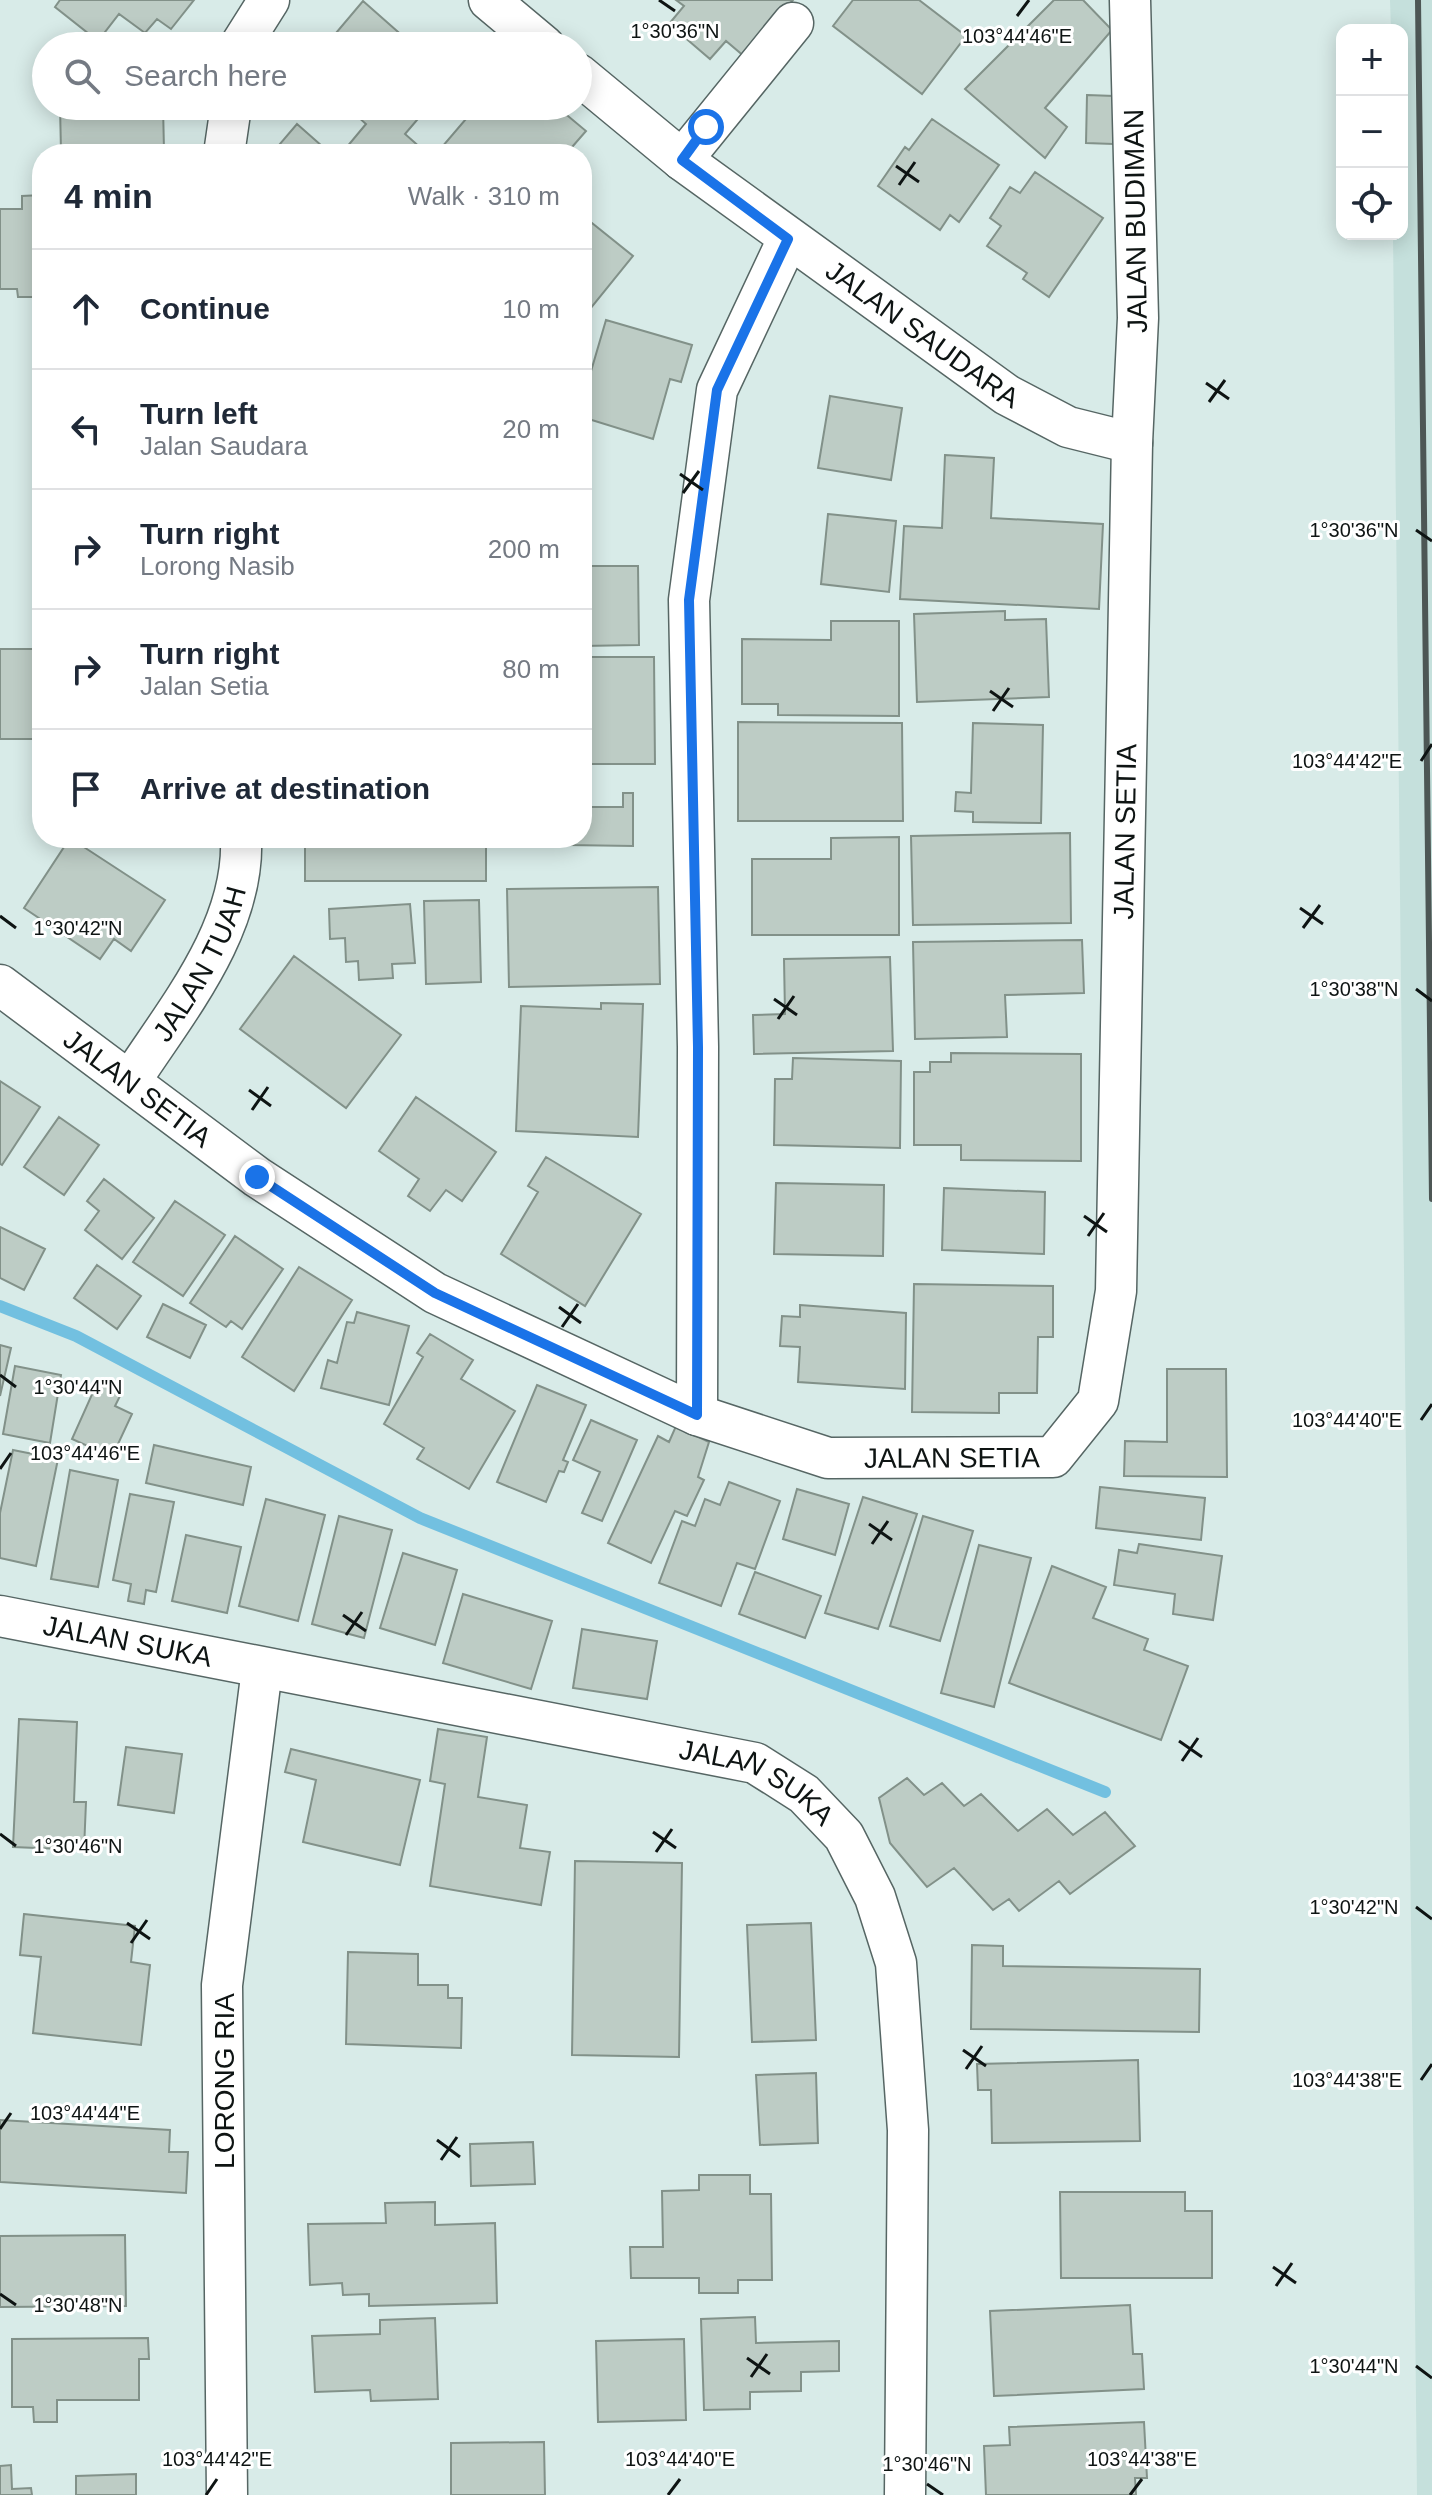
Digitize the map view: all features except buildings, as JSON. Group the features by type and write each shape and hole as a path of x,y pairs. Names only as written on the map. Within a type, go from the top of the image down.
{"street":[{"path":"249,32 269,0"},
{"path":"489,0 527,32"},
{"name":"JALAN BUDIMAN","path":"1130,0 1138,318 1132,443"},
{"path":"682,160 793,23"},
{"name":"JALAN SAUDARA","path":"592,86 682,160 1007,395 1068,427 1132,443"},
{"path":"225,144 229,120"},
{"path":"697,1415 698,1047 689,600 717,390 788,239"},
{"name":"JALAN SETIA","path":"0,985 257,1177 435,1293 697,1415 828,1458 1053,1457 1098,1401 1116,1291 1132,443"},
{"name":"JALAN TUAH","path":"131,1080 225,926 242,867 241,848"},
{"name":"JALAN SUKA","path":"0,1616 755,1763 804,1794 844,1836 875,1897 896,1963 908,2130 905,2495"},
{"name":"LORONG RIA","path":"227,2495 222,1985 262,1669"}],"shaded area":[{"path":"1390,0 1432,0 1432,2495 1417,2495 1393,240 1408,240 1408,24 1391,24"}],"waterway":[{"path":"0,1306 76,1336 420,1518 1105,1792"}],"railway":[{"path":"1418,0 1432,1199"}],"route":[{"path":"257,1177 435,1293 697,1415 698,1047 689,600 717,390 788,239 682,160 706,127"}]}
